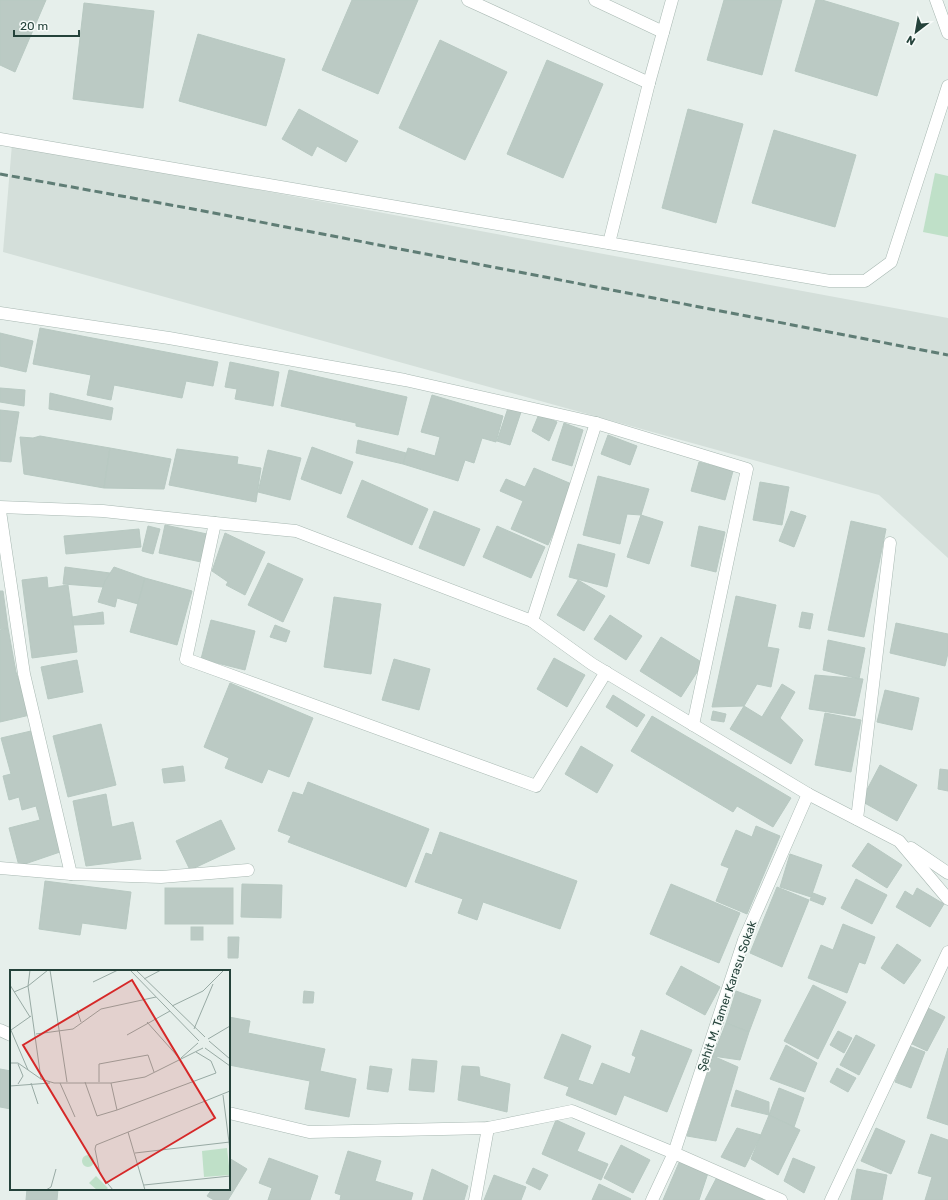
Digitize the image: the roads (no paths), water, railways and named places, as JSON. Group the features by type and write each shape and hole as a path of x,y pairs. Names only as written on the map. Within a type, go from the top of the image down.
{"street":[{"path":"468,0 649,83"},
{"path":"595,0 663,32"},
{"path":"609,243 649,83 672,0"},
{"path":"936,0 948,33"},
{"path":"0,140 830,281 865,281 891,262 948,86"},
{"path":"0,313 169,338 405,380 596,423 747,469 693,724"},
{"path":"532,621 596,423"},
{"path":"0,508 103,511 296,530 532,621 606,672 808,794 899,841 948,873"},
{"path":"0,511 24,674 71,874"},
{"path":"215,523 186,659 536,786 606,672"},
{"path":"857,819 890,543"},
{"name":"Şehit M. Tamer Karasu Sokak","path":"652,1200 674,1153 744,940 808,794"},
{"path":"899,841 948,899"},
{"path":"0,868 71,874 161,877 248,870"},
{"path":"831,1200 948,952"},
{"path":"0,1030 10,1035"},
{"path":"230,1113 309,1132 488,1128 572,1111 674,1153 780,1200"},
{"path":"475,1200 488,1128"}],"railway":[{"path":"0,174 193,209 948,355"}]}
